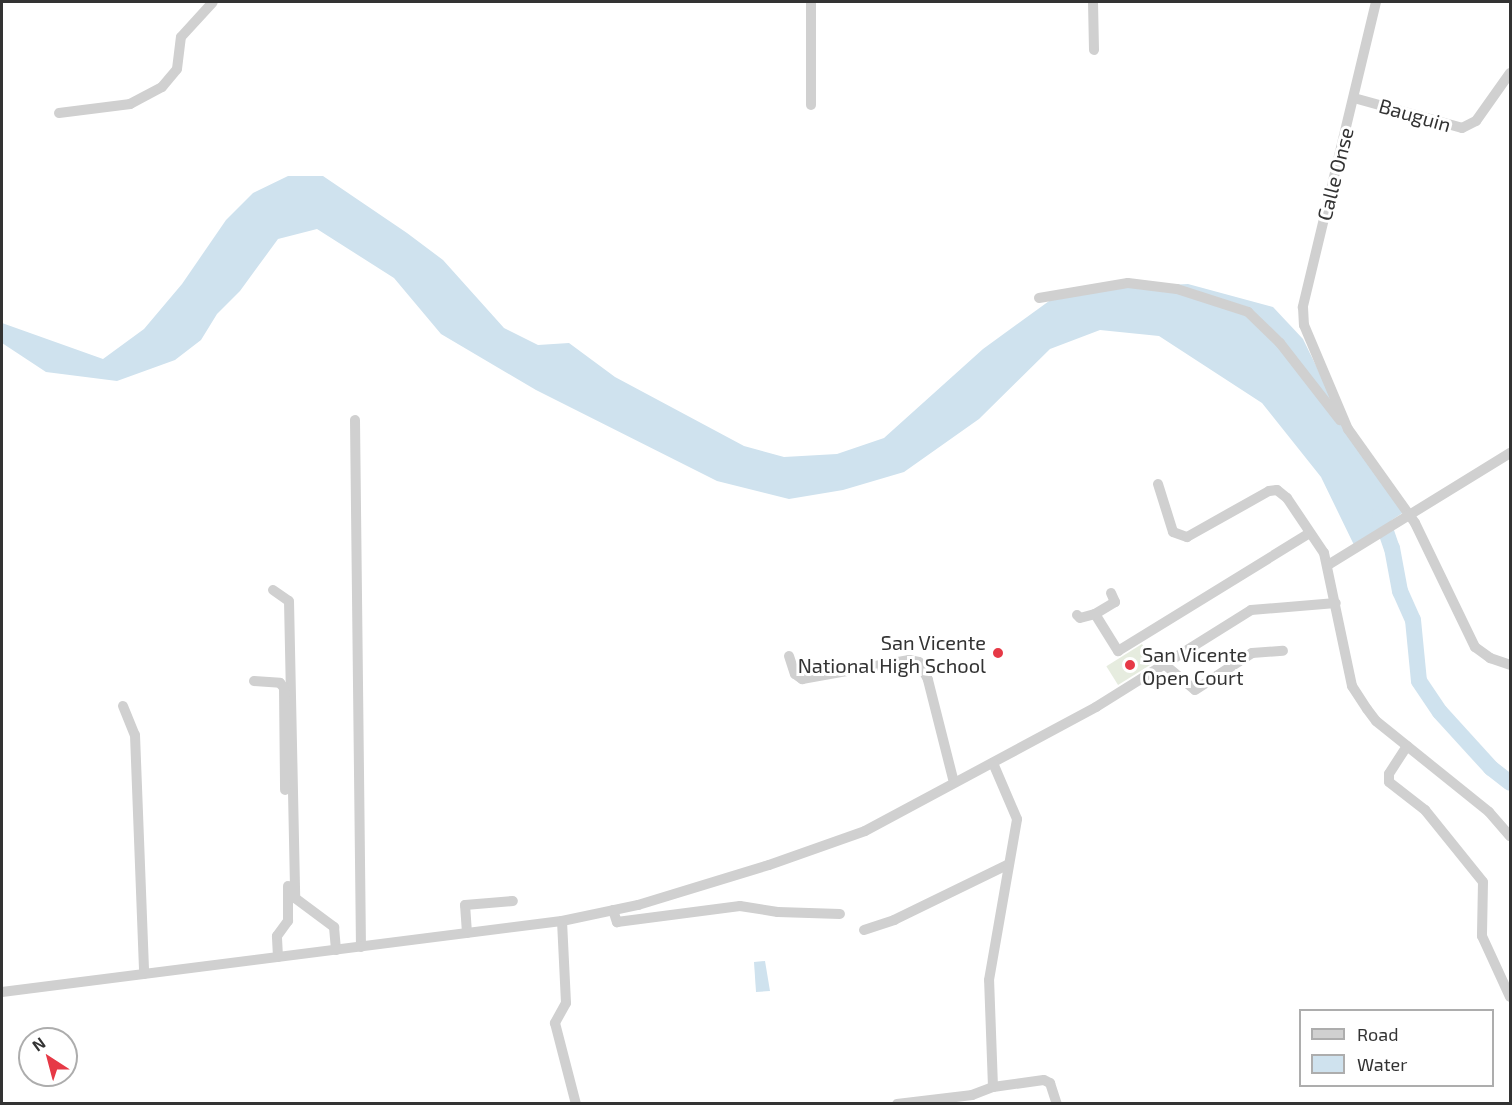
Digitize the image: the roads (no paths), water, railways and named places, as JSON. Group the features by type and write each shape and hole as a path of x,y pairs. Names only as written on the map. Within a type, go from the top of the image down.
{"street":[{"path":"59,113 130,104 162,87 177,69 181,37 213,2"},
{"path":"811,2 811,105"},
{"path":"1093,2 1094,50"},
{"name":"Calle Onse","path":"1348,429 1310,346 1303,307 1376,2"},
{"name":"Bauguin","path":"1354,98 1462,128 1476,121 1510,73"},
{"path":"1039,298 1128,283 1176,289 1248,312 1280,343 1348,429 1410,515 1475,647 1490,658 1510,665"},
{"path":"355,420 361,947"},
{"path":"1328,565 1510,453"},
{"path":"1158,484 1168,522 1178,535 1186,537 1269,491 1277,490 1287,498 1328,565 1352,686 1376,722 1489,812 1510,836"},
{"path":"1095,614 1118,651 1310,533"},
{"path":"273,590 289,601 295,898 334,927 336,950"},
{"path":"1077,615 1080,618 1095,614 1114,602 1111,593"},
{"path":"2,992 562,921 613,910 770,865 865,831 993,764 1251,610 1336,603"},
{"path":"1164,664 1195,690 1252,654 1283,651"},
{"path":"789,656 795,674 802,679 909,660 919,662 928,680 954,783"},
{"path":"254,681 280,683 284,688 289,893 288,921 277,936 278,957"},
{"path":"123,706 135,735 144,974"},
{"path":"1407,746 1389,774 1389,782 1425,810 1483,882 1482,936 1510,997"},
{"path":"993,764 1017,819 989,980 993,1087"},
{"path":"864,930 894,920 1009,864"},
{"path":"467,933 465,905 513,901"},
{"path":"613,910 617,922 740,906 778,912 840,914"},
{"path":"562,921 566,1003 555,1023 576,1104"},
{"path":"897,1104 972,1099 993,1087 1044,1080 1050,1083 1057,1104"}],"water":[{"path":"288,176 323,176 407,233 443,260 504,328 538,345 569,343 615,377 744,446 784,457 837,454 884,438 983,349 1056,296 1107,288 1188,284 1273,307 1303,339 1324,382 1404,512 1354,545 1321,477 1262,403 1159,336 1100,330 1050,349 979,419 904,472 843,490 789,499 717,481 536,390 441,334 394,278 317,229 278,239 240,291 217,314 201,340 175,360 117,381 46,372 2,343 2,323 103,359 144,329 182,284 226,220 253,193"},
{"path":"765,961 770,991 756,992 754,962"}],"waterway":[{"path":"1380,514 1392,548 1400,591 1413,620 1419,681 1440,712 1491,768 1510,783"}],"place":[{"name":"San Vicente National High School","path":"998,653"},
{"name":"San Vicente Open Court","path":"1130,665"}]}
